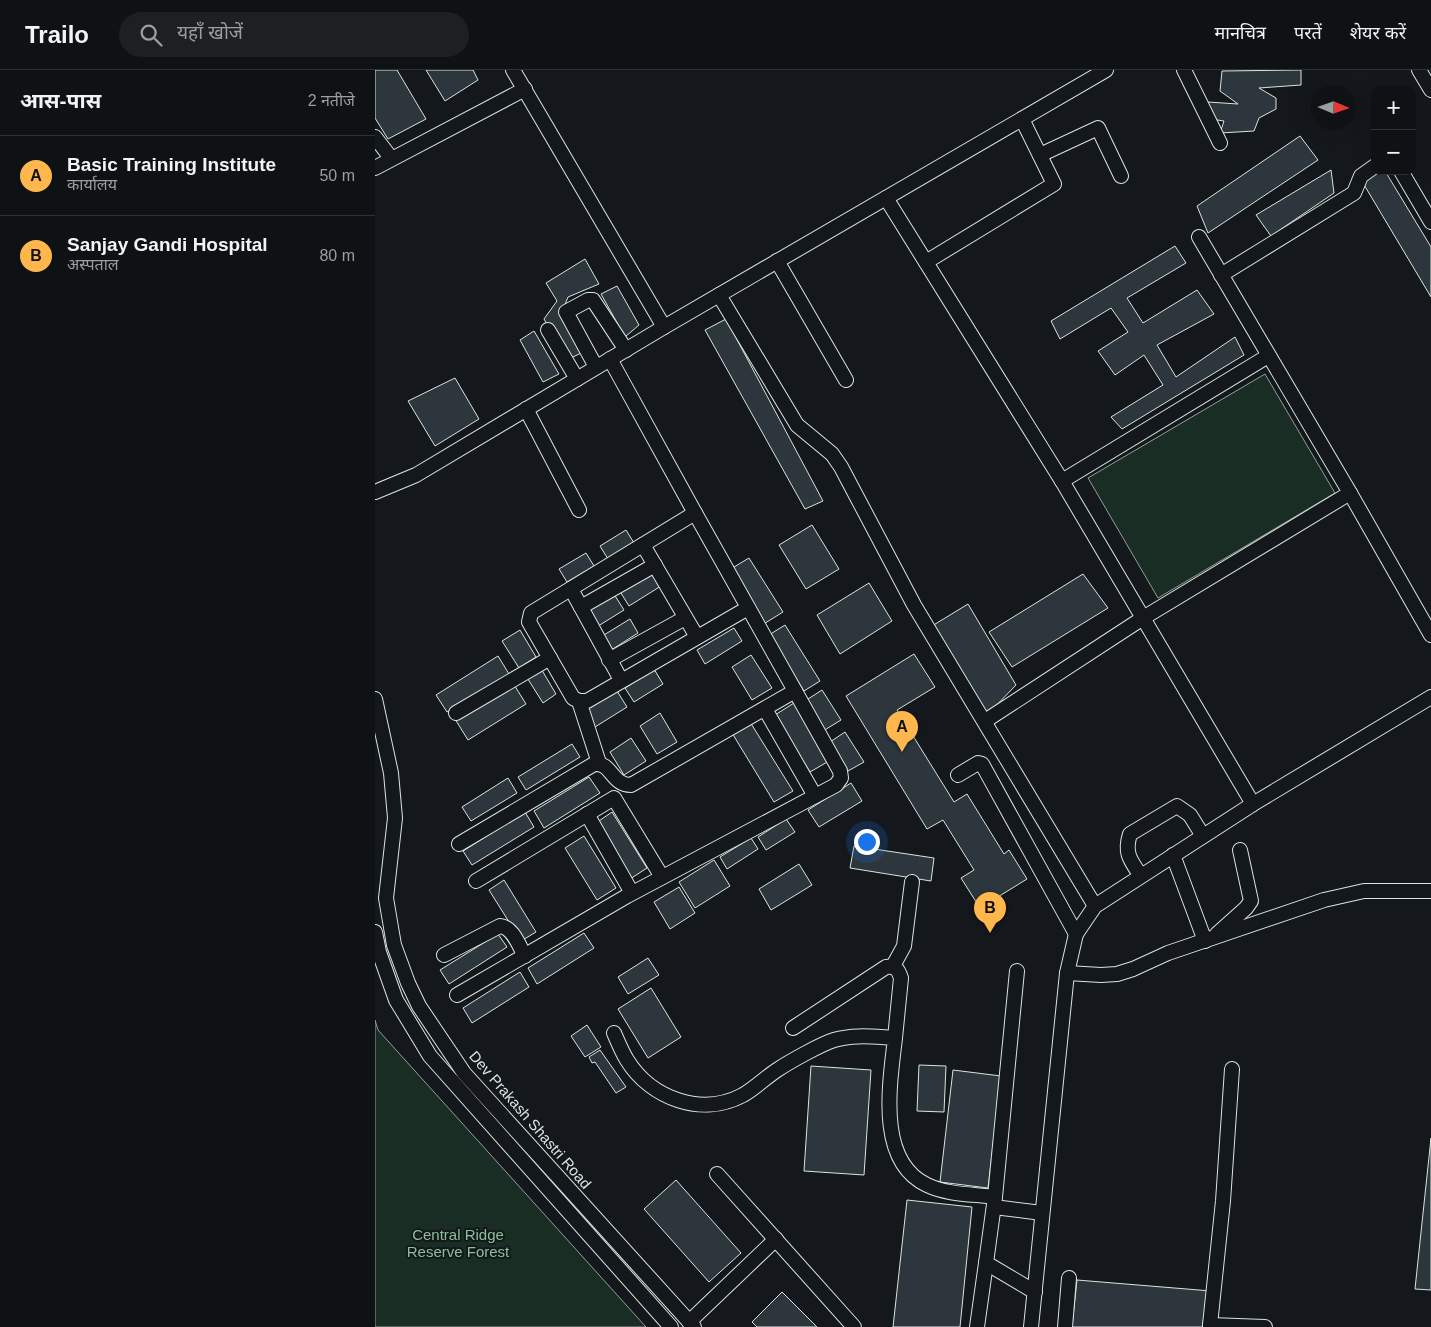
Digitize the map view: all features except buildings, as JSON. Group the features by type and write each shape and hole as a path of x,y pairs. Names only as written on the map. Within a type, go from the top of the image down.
{"street":[{"path":"513,70 664,327"},
{"path":"375,492 416,475 664,327 1106,70"},
{"path":"1184,70 1220,143"},
{"path":"1419,70 1431,90"},
{"path":"375,168 525,89"},
{"path":"926,262 1054,184 1021,119"},
{"path":"1040,155 1098,128 1121,176"},
{"path":"375,137 391,158"},
{"path":"1221,276 1354,193 1361,176 1371,169"},
{"path":"1403,175 1431,222"},
{"path":"886,198 1062,480 1253,804"},
{"path":"1199,237 1350,493 1431,635"},
{"path":"777,261 846,380"},
{"path":"719,295 797,425 832,454 841,467 914,605 1095,906"},
{"path":"596,367 566,312 589,300 593,300 626,350"},
{"path":"548,330 577,379"},
{"path":"1062,480 1268,356"},
{"path":"457,995 632,893 815,796 836,784 841,778 840,770 610,359"},
{"path":"526,409 579,510"},
{"path":"985,721 1143,618 1350,493"},
{"path":"695,513 531,613 529,622 573,698 579,701 587,701 748,608"},
{"path":"643,545 697,637"},
{"path":"581,607 655,565"},
{"path":"571,589 621,680"},
{"path":"609,660 685,618"},
{"path":"456,713 550,658"},
{"path":"459,844 594,764 599,763 605,766 618,782 624,785 631,784 795,691"},
{"path":"1031,1327 1067,973 1076,934 1095,906 1253,804 1431,697"},
{"name":"Dev Prakash Shastri Road","path":"375,699 391,773 395,818 387,898 394,944 408,983 419,1006 464,1073 691,1325"},
{"path":"579,701 599,763"},
{"path":"765,709 815,796"},
{"path":"958,775 978,763 982,764 1076,934"},
{"path":"476,881 614,798 663,877"},
{"path":"1141,876 1129,858 1126,845 1130,834 1177,806 1190,815 1203,836"},
{"path":"587,814 632,893"},
{"path":"1208,940 1246,908 1251,901 1240,850"},
{"path":"1173,855 1208,940"},
{"path":"893,966 904,946 912,882"},
{"path":"1067,973 1117,974 1168,953 1324,900 1364,891 1431,891"},
{"path":"445,955 500,926 510,930 525,956"},
{"name":"Dev Prakash Shastri Road","path":"375,932 379,952 396,1000 429,1056 671,1327"},
{"path":"793,1028 886,967 893,966 898,969 901,978 889,1119 895,1148 907,1169 927,1185 1043,1213"},
{"path":"977,1327 995,1202 1017,972"},
{"path":"614,1033 628,1061 645,1081 670,1098 695,1105 726,1102 743,1095 777,1070 834,1040 861,1036 895,1038"},
{"path":"1232,1069 1223,1201 1210,1326 1265,1327"},
{"path":"717,1174 854,1327"},
{"path":"691,1325 776,1238"},
{"path":"987,1263 1035,1292"},
{"path":"1065,1327 1069,1278"}],"green space":[{"path":"1265,374 1335,493 1158,598 1088,478"},
{"name":"Central Ridge Reserve Forest","path":"375,1020 378,1030 646,1327 375,1327"}],"place":[{"name":"Basic Training Institute","path":"902,752"},
{"name":"Sanjay Gandi Hospital","path":"990,933"}]}
